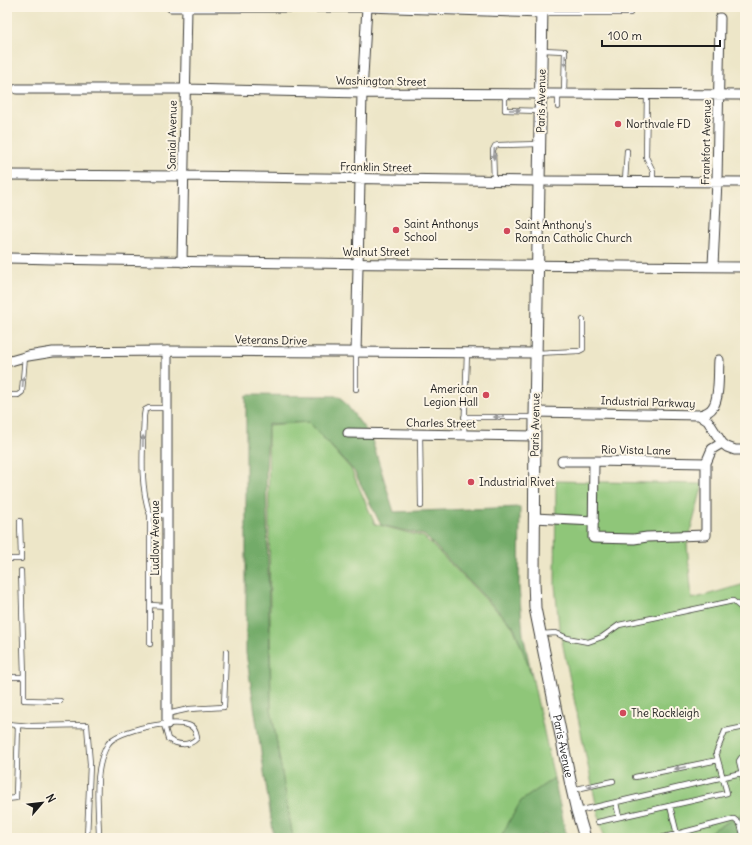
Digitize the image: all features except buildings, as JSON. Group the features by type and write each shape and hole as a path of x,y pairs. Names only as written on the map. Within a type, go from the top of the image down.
{"street":[{"path":"171,7 367,7 542,10"},
{"name":"Sanial Avenue","path":"182,262 187,7"},
{"path":"356,353 362,93 367,7"},
{"name":"Paris Avenue","path":"542,10 534,436 535,608 564,756 577,812 585,838"},
{"name":"Frankfort Avenue","path":"713,266 717,181 720,18"},
{"name":"Washington Street","path":"17,89 185,89 362,93 745,95"},
{"name":"Franklin Street","path":"7,175 494,181 745,182"},
{"name":"Walnut Street","path":"7,258 357,265 538,264 745,267"},
{"name":"Veterans Drive","path":"7,362 25,356 53,352 166,351 536,353"},
{"name":"Ludlow Avenue","path":"166,351 166,724"},
{"path":"699,415 707,413 712,408 716,400 719,360"},
{"name":"Industrial Parkway","path":"535,415 699,415 708,421 722,443"},
{"name":"Charles Street","path":"348,433 534,436"},
{"path":"706,463 712,449 722,443 735,450 745,450"},
{"path":"562,461 594,461"},
{"name":"Rio Vista Lane","path":"594,461 706,463 706,535 647,537 634,539 593,538 594,461"},
{"path":"534,518 594,521"}],"lane":[{"path":"542,10 630,13"},
{"path":"542,50 565,51 561,94 558,107"},
{"path":"505,93 505,110 541,111"},
{"path":"647,95 646,157 653,170 653,181"},
{"path":"494,181 493,150 495,146 540,144"},
{"path":"625,181 627,151"},
{"path":"536,353 579,351 583,349 583,320"},
{"path":"356,353 356,389"},
{"path":"464,435 467,353"},
{"path":"7,395 18,395 22,392 25,356"},
{"path":"150,644 150,514 147,506 144,480 144,416 145,410 149,408 166,408"},
{"path":"464,417 535,415"},
{"path":"420,434 421,506"},
{"path":"150,514 167,515"},
{"path":"7,559 21,559 20,521"},
{"path":"21,571 24,700 60,701"},
{"path":"540,634 556,633 567,638 588,642 602,637 620,625 733,601 745,611"},
{"path":"150,606 167,606"},
{"path":"167,714 189,709 224,707 226,652"},
{"path":"7,677 24,677"},
{"path":"7,724 87,726 90,764 87,838"},
{"path":"100,838 98,776 102,754 109,742 121,734 166,724 181,724 191,727 196,732 194,742 176,744 168,739 166,724"},
{"path":"7,798 16,798 18,725"},
{"path":"598,822 727,794 716,753 725,732 745,726"},
{"path":"745,757 741,758 739,761 745,786"},
{"path":"635,777 718,760"},
{"path":"577,812 741,772"},
{"path":"571,788 613,780"},
{"path":"616,802 619,817"},
{"path":"670,806 677,834"},
{"path":"661,838 734,820 740,824 744,838"}],"green space":[{"path":"246,395 340,396 371,437 394,512 520,507 519,587 523,634 532,676 514,627 424,535 381,525 354,471 309,422 268,424 266,470 271,708 293,838 274,838 246,653"},
{"path":"309,422 351,469 375,524 424,537 513,627 532,676 554,778 521,801 500,838 293,838 271,709 268,425"},
{"path":"556,481 703,484 687,544 692,599 745,584 745,812 699,838 605,838 600,823 559,627 555,585"},
{"path":"554,778 567,838 548,838 546,834 538,838 500,838 521,801"},
{"path":"745,812 745,838 699,838"}],"place":[{"name":"Northvale FD","path":"618,124"},
{"name":"Saint Anthonys School","path":"396,230"},
{"name":"Saint Anthony's Roman Catholic Church","path":"507,231"},
{"name":"American Legion Hall","path":"486,395"},
{"name":"Industrial Rivet","path":"471,482"},
{"name":"The Rockleigh","path":"623,713"}]}
